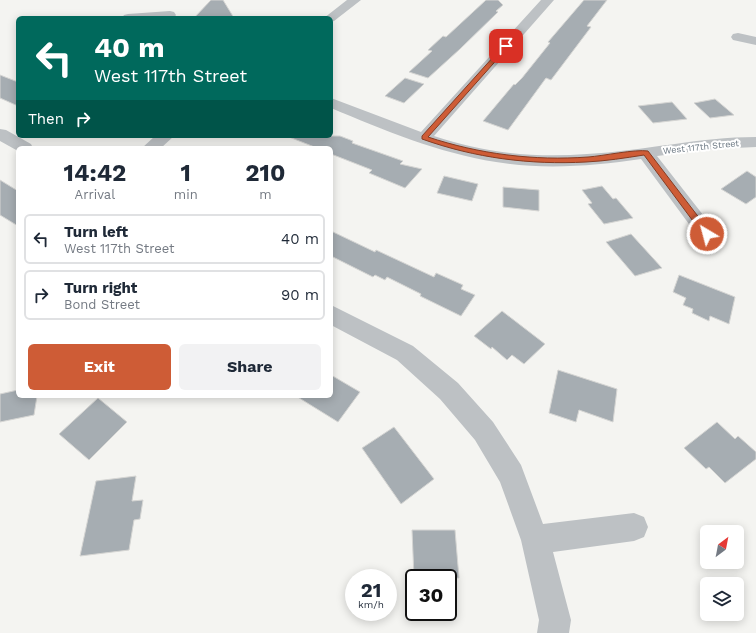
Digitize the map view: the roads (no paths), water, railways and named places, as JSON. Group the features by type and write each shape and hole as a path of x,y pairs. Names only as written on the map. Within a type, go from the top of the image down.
{"street":[{"path":"333,16 355,0"},
{"path":"424,138 548,0"},
{"path":"142,16 171,12"},
{"path":"738,37 756,41"},
{"name":"West 117th Street","path":"333,104 424,138 496,157 538,160 587,160 710,144 756,142"},
{"path":"0,134 21,146"},
{"path":"153,146 163,138"},
{"name":"West 117th Street","path":"646,153 707,234"},
{"path":"333,315 405,353 449,391 484,431 511,475 535,540 555,620 553,633"},
{"path":"535,540 634,527"}]}
